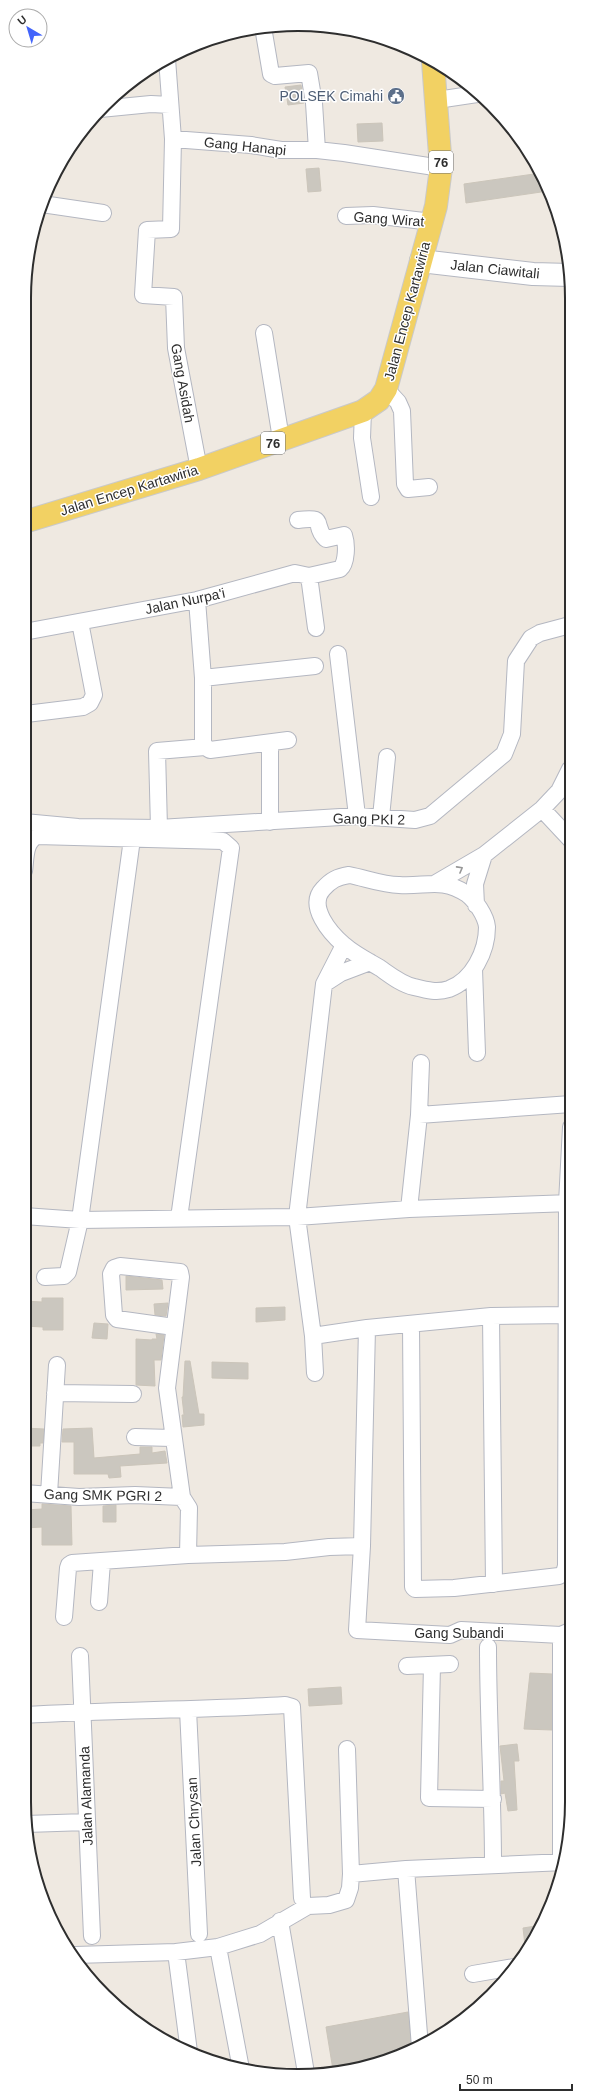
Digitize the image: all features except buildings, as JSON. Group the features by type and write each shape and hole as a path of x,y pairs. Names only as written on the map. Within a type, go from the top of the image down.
{"main road":[{"name":"Jalan Encep Kartawiria","path":"31,520 200,469 362,411 379,400 386,389 436,206 441,168 434,68"},
{"name":"Jalan Ciawitali","path":"421,261 533,274 564,275"}],"street":[{"path":"265,33 270,74 276,76 309,73 314,103 317,150"},
{"path":"167,66 173,139"},
{"path":"437,100 471,95"},
{"path":"110,108 151,104 170,105"},
{"name":"Gang Hanapi","path":"173,139 251,145 281,150 317,150 368,156 392,162 441,168"},
{"name":"Gang Asidah","path":"173,139 171,229 147,230 143,295 174,297 176,348 200,469"},
{"path":"48,205 103,213"},
{"name":"Gang Wirat","path":"346,216 372,215 432,222"},
{"path":"264,333 282,439"},
{"path":"386,389 398,402 402,411 405,484 408,489 413,490 429,487"},
{"path":"362,411 362,438 371,497"},
{"name":"Jalan Nurpa'i","path":"31,631 197,600 295,573 309,576 343,567 345,561 344,535 326,539 317,520 313,518 298,520"},
{"path":"309,576 316,628"},
{"path":"197,600 203,678 203,742 205,747"},
{"path":"31,713 83,707 90,703 94,695 80,622"},
{"name":"Gang PKI 2","path":"31,823 78,827 159,828 357,816 415,820 430,816 504,754 512,734 516,661 531,638 540,633 565,626"},
{"path":"338,654 357,816"},
{"path":"203,678 315,666"},
{"path":"159,828 157,751 205,747 210,750 288,740"},
{"path":"270,743 270,822"},
{"path":"381,817 387,757"},
{"path":"436,882 455,888 468,895 482,914 487,926 480,956 474,969 463,981 449,989 433,991 407,985 370,962 344,945 322,917 317,906 319,893 329,882 338,876 349,875 400,886 436,882 484,855 542,809 565,793"},
{"path":"542,809 565,834"},
{"path":"31,839 37,836 223,841 231,848 179,1218"},
{"path":"45,1277 64,1276 68,1272 80,1220 132,839"},
{"path":"476,905 475,884 484,855"},
{"path":"315,1373 313,1336 297,1217 324,984 344,945"},
{"path":"324,984 342,973 370,962"},
{"path":"474,969 477,1053"},
{"path":"409,1209 419,1115 421,1063"},
{"path":"419,1115 565,1104"},
{"path":"31,1216 80,1220 297,1217 409,1209 565,1203"},
{"path":"174,1327 117,1319 114,1316 111,1274 114,1268 120,1266 180,1272 174,1327 167,1388 172,1438 182,1497 189,1508 188,1555"},
{"path":"313,1336 367,1328 491,1316 565,1315"},
{"path":"491,1316 494,1584"},
{"path":"411,1324 411,1584 415,1589 454,1588 559,1576 564,1573 565,1570"},
{"path":"64,1617 68,1565 72,1563 188,1555 284,1552 329,1547 362,1546 367,1328"},
{"path":"49,1494 53,1408 57,1366"},
{"path":"55,1393 132,1394"},
{"path":"135,1437 172,1438"},
{"name":"Gang SMK PGRI 2","path":"31,1493 79,1497 134,1495 182,1497"},
{"name":"Gang Subandi","path":"362,1546 357,1630 450,1635 461,1630 565,1632"},
{"path":"99,1602 102,1562"},
{"path":"488,1647 487,1697 493,1799 493,1864"},
{"name":"Jalan Alamanda","path":"80,1656 92,1936"},
{"path":"408,1666 450,1664"},
{"path":"432,1665 429,1798 493,1799"},
{"path":"31,1715 82,1711 188,1710 285,1705 292,1707 302,1898"},
{"path":"563,1830 565,1708"},
{"name":"Jalan Chrysan","path":"188,1710 199,1934"},
{"path":"79,1955 176,1952 218,1947 260,1934 308,1906 329,1905 346,1900 350,1888 351,1874 347,1750"},
{"path":"32,1824 87,1822"},
{"path":"351,1874 406,1869 558,1861"},
{"path":"406,1869 419,2039"},
{"path":"280,1921 305,2069"},
{"path":"218,1947 240,2063"},
{"path":"176,1952 188,2045"},
{"path":"473,1974 507,1968"}],"place":[{"name":"POLSEK Cimahi","path":"396,96"}]}
